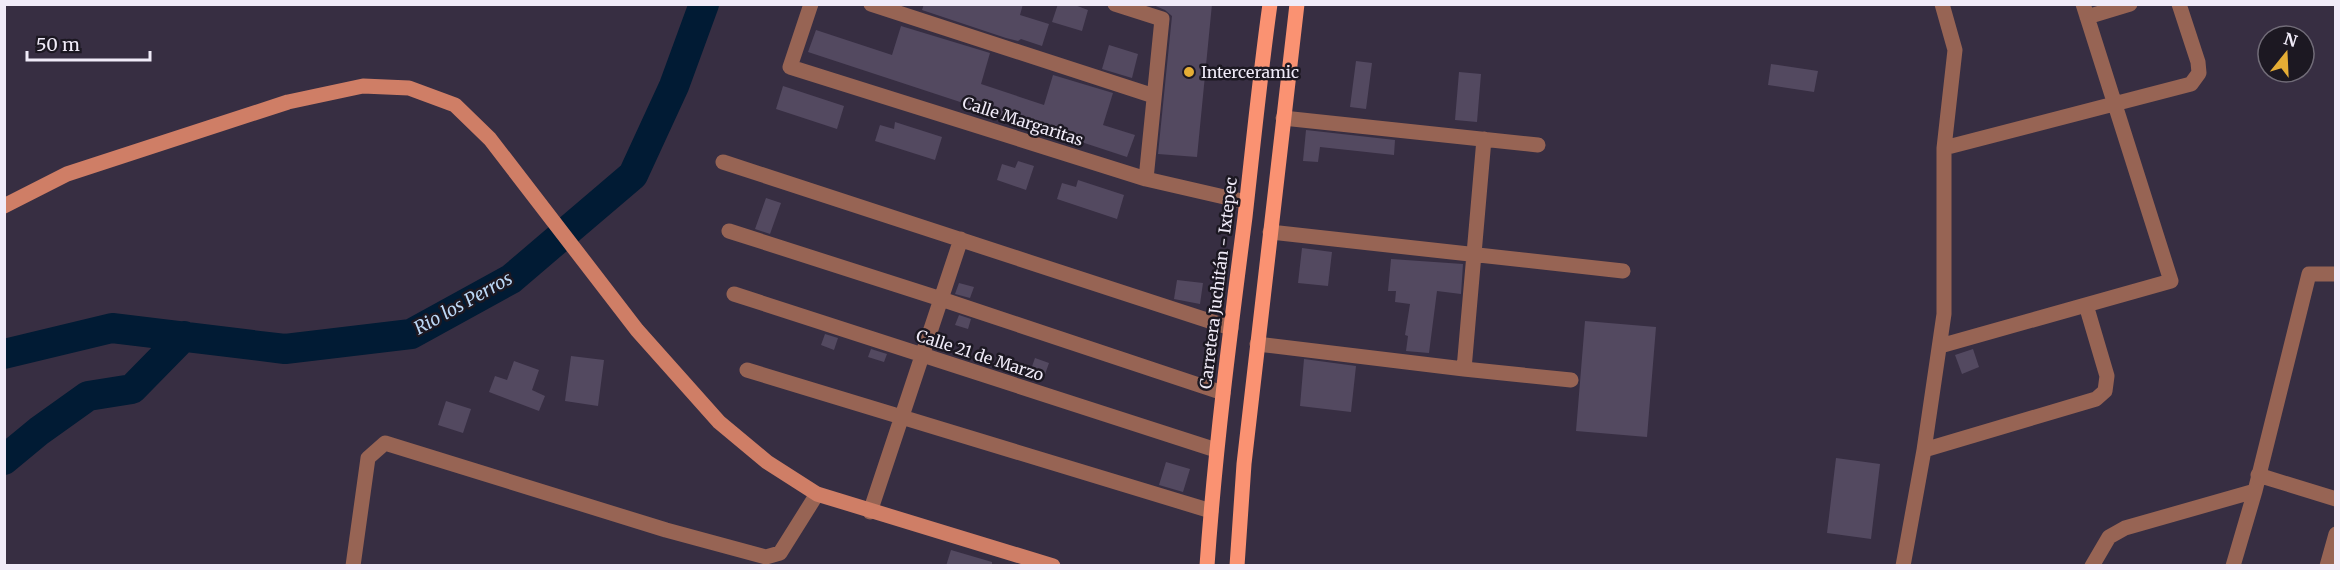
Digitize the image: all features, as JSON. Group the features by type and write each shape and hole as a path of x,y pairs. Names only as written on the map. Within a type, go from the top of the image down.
{"main road":[{"name":"Carretera Juchitán - Ixtepec","path":"1207,566 1216,450 1255,111 1270,4"},
{"path":"1237,566 1244,464 1297,4"}],"street":[{"name":"Calle Margaritas","path":"811,4 790,67 1146,179 1246,202"},
{"path":"871,4 1154,96"},
{"path":"1115,4 1162,19 1146,179"},
{"path":"1903,566 1941,346 1944,314 1944,147 1955,50 1942,4"},
{"path":"1941,346 2171,281 2085,11 2130,4"},
{"path":"1944,147 2192,84 2199,73 2198,62 2179,4"},
{"path":"4,206 67,174 288,102 363,86 409,88 455,105 490,139 637,330 719,422 767,462 817,494 1053,566"},
{"path":"1283,118 1538,145"},
{"path":"1464,369 1484,139"},
{"path":"723,162 1231,328"},
{"path":"729,231 1223,393"},
{"path":"1270,232 1623,271"},
{"path":"870,512 961,239"},
{"path":"2233,566 2255,491 2309,274 2336,274"},
{"name":"Calle 21 de Marzo","path":"734,294 1216,450"},
{"path":"1924,450 2096,399 2106,391 2107,376 2086,305"},
{"path":"1257,344 1571,380"},
{"path":"747,370 902,416 1122,486 1211,511"},
{"path":"353,566 368,458 385,442 666,530 766,557 780,553 817,494"},
{"path":"2258,475 2336,499"},
{"path":"2092,566 2109,537 2125,528 2255,491"},
{"path":"2327,566 2336,534"}],"building":[{"path":"924,4 1023,4 1020,15 1049,24 1042,46 1021,39 1018,41 1006,38 922,10"},
{"path":"1058,4 1072,4 1088,10 1082,31 1052,22"},
{"path":"1151,4 1212,4 1197,157 1158,154 1172,16"},
{"path":"901,26 990,53 981,84 1044,105 1053,75 1113,93 1103,125 1135,135 1127,157 808,52 816,30 892,55"},
{"path":"1109,45 1138,54 1132,78 1102,69"},
{"path":"1356,61 1372,63 1366,109 1350,107"},
{"path":"1771,64 1818,71 1814,92 1768,85"},
{"path":"1459,72 1481,74 1477,122 1455,120"},
{"path":"783,86 844,106 837,129 776,109"},
{"path":"895,122 942,137 935,160 875,141 880,125 894,129"},
{"path":"1306,130 1395,140 1394,155 1320,147 1318,162 1303,161"},
{"path":"1018,161 1034,166 1026,190 997,180 1002,164 1015,168"},
{"path":"1078,180 1124,195 1117,219 1057,199 1062,183 1076,187"},
{"path":"766,198 781,203 770,234 755,229"},
{"path":"1302,248 1332,252 1328,286 1298,283"},
{"path":"1391,259 1463,264 1461,294 1437,291 1429,353 1406,351 1408,336 1405,335 1410,304 1395,302 1396,291 1388,291"},
{"path":"1177,280 1203,283 1200,304 1174,299"},
{"path":"959,283 974,287 970,298 955,294"},
{"path":"959,315 971,319 968,329 955,325"},
{"path":"1585,321 1656,327 1647,437 1576,431"},
{"path":"825,334 838,338 834,350 821,345"},
{"path":"871,349 887,354 884,362 868,357"},
{"path":"1973,349 1979,367 1962,374 1955,355"},
{"path":"571,356 604,360 598,406 565,401"},
{"path":"1035,358 1049,363 1043,380 1029,375"},
{"path":"1304,359 1356,366 1351,412 1300,406"},
{"path":"514,361 539,370 532,390 545,396 539,411 489,392 495,376 507,380"},
{"path":"446,401 471,409 463,433 438,425"},
{"path":"1836,458 1880,464 1871,539 1827,533"},
{"path":"1166,462 1190,469 1183,492 1159,485"},
{"path":"951,550 992,562 992,566 946,566"}],"waterway":[{"name":"Rio los Perros","path":"4,354 112,328 285,349 411,334 511,279 633,175 674,86 704,4"},
{"name":"Rio los Perros","path":"4,460 39,431 88,396 132,389 184,336"}],"place":[{"name":"Interceramic","path":"1189,72"}]}
